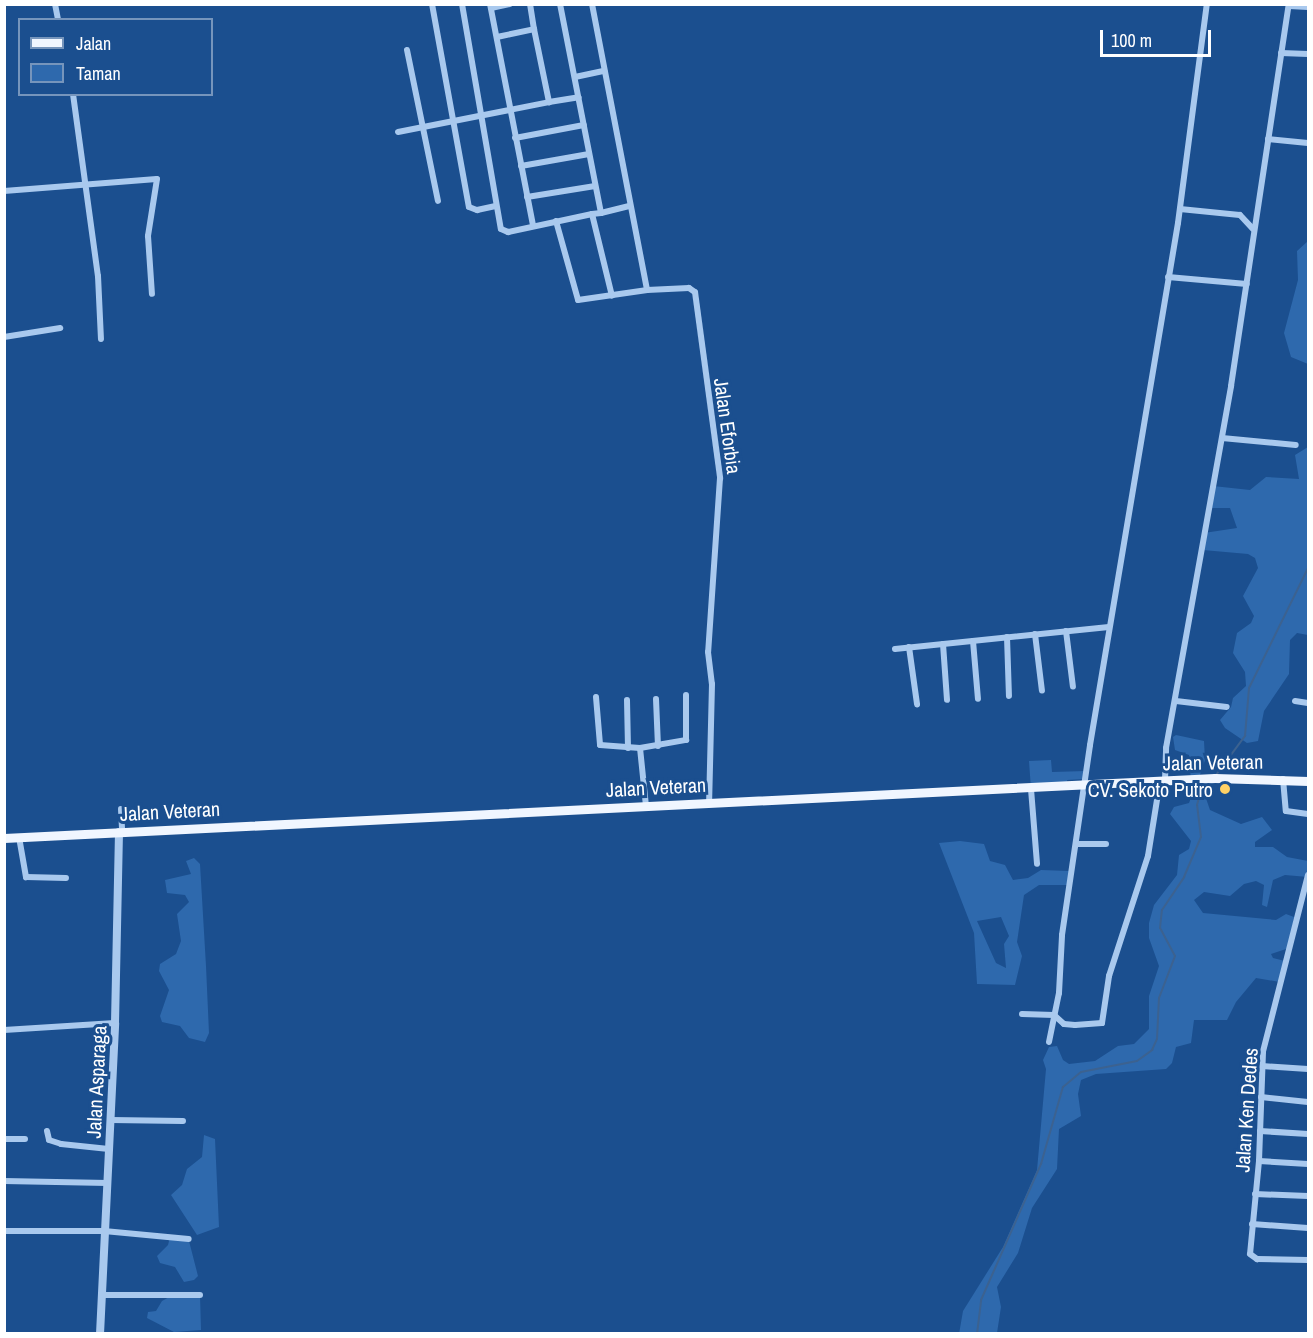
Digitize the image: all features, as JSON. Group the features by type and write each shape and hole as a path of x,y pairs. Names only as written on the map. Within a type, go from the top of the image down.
{"main road":[{"name":"Jalan Veteran","path":"4,838 1031,789 1210,778 1308,780"}],"street":[{"path":"432,4 469,207 477,210 496,206"},
{"path":"462,4 496,206 503,231 629,207"},
{"path":"510,4 491,6 509,110 533,226"},
{"path":"530,4 549,102"},
{"path":"560,4 601,213"},
{"path":"592,4 629,207 647,290"},
{"path":"1049,1042 1078,844 1084,786 1109,627 1180,209 1207,4"},
{"path":"1022,1014 1054,1015 1064,1024 1092,1026 1102,1023 1109,976 1148,856 1162,781 1222,438 1289,5 1308,7"},
{"path":"497,37 534,29"},
{"path":"407,50 438,201"},
{"path":"1281,53 1308,54"},
{"path":"575,77 604,71"},
{"path":"73,96 98,276 101,339"},
{"path":"398,132 579,97"},
{"path":"515,138 584,125"},
{"path":"1268,139 1308,143"},
{"path":"521,166 589,154"},
{"path":"4,191 157,179 148,236 152,294"},
{"path":"527,197 595,186"},
{"path":"1180,209 1240,215 1253,230"},
{"path":"592,214 612,296"},
{"name":"Jalan Eforbia","path":"556,221 576,298 582,301 647,290 689,288 695,292 704,377 717,447 718,535 708,652 712,684 709,803"},
{"path":"1168,277 1247,284"},
{"path":"4,337 60,328"},
{"path":"1222,438 1296,445"},
{"path":"895,649 1109,627"},
{"path":"1066,631 1073,687"},
{"path":"1035,634 1042,691"},
{"path":"1006,637 1009,696"},
{"path":"973,641 978,699"},
{"path":"943,644 947,700"},
{"path":"909,647 917,704"},
{"path":"596,697 598,743 606,748 640,748 686,740 686,695"},
{"path":"656,699 658,746"},
{"path":"627,700 628,748"},
{"path":"1176,700 1227,707"},
{"path":"1295,701 1308,704"},
{"path":"640,748 646,806"},
{"path":"1283,779 1286,811 1308,814"},
{"path":"1031,789 1037,864"},
{"path":"120,831 121,809"},
{"name":"Jalan Asparaga","path":"100,1334 110,1149 120,831"},
{"path":"19,837 26,877 66,878"},
{"path":"1078,844 1106,844"},
{"name":"Jalan Ken Dedes","path":"1308,875 1262,1066 1259,1161 1251,1258 1308,1260"},
{"path":"4,1030 115,1023"},
{"path":"1262,1066 1308,1070"},
{"path":"1261,1097 1308,1102"},
{"path":"111,1120 183,1121"},
{"path":"47,1131 49,1140 61,1144 110,1149"},
{"path":"1260,1131 1308,1134"},
{"path":"4,1139 25,1139"},
{"path":"1259,1161 1308,1164"},
{"path":"4,1180 108,1183"},
{"path":"1255,1194 1308,1196"},
{"path":"1252,1224 1308,1228"},
{"path":"4,1231 104,1231 189,1239"},
{"path":"102,1295 200,1295"}],"green space":[{"path":"1308,241 1308,364 1291,357 1284,333 1298,280 1297,251"},
{"path":"1308,447 1308,635 1297,633 1290,640 1289,674 1264,711 1258,741 1247,743 1225,728 1220,720 1231,707 1233,698 1246,686 1245,672 1233,653 1237,633 1251,623 1254,616 1243,596 1258,568 1255,558 1248,554 1203,550 1204,533 1237,528 1230,508 1209,508 1213,486 1250,490 1266,477 1299,479 1295,455"},
{"path":"1176,735 1204,741 1205,760 1199,778 1210,810 1241,824 1262,817 1272,830 1255,842 1255,847 1273,847 1287,857 1308,861 1308,877 1285,875 1273,880 1267,907 1262,905 1264,885 1256,881 1244,884 1230,896 1204,892 1194,900 1203,913 1276,920 1286,914 1294,917 1289,948 1271,954 1273,958 1285,961 1280,982 1256,978 1236,1002 1227,1020 1194,1020 1191,1043 1176,1047 1172,1063 1166,1069 1096,1074 1081,1080 1078,1094 1081,1116 1059,1129 1057,1169 1032,1208 1018,1253 997,1287 1001,1307 997,1333 959,1334 963,1311 1003,1247 1037,1170 1046,1069 1043,1060 1049,1047 1057,1046 1063,1060 1069,1064 1095,1061 1118,1046 1134,1044 1149,1029 1149,996 1159,966 1149,938 1149,923 1154,905 1177,875 1179,855 1189,849 1191,841 1170,814 1174,807 1189,803 1192,795 1189,755 1175,750 1173,737"},
{"path":"1051,760 1052,772 1086,771 1085,779 1067,780 1068,787 1031,789 1029,761"},
{"path":"960,841 984,844 990,861 1005,865 1013,880 1028,878 1041,870 1069,871 1067,885 1039,885 1024,895 1017,942 1022,956 1015,985 977,984 974,933 939,843","holes":["1001,917 1009,936 1004,944 1006,968 996,963 977,921"]},
{"path":"194,858 200,864 209,1033 205,1042 189,1038 180,1026 162,1022 160,1016 169,990 159,971 160,964 176,954 181,941 177,914 189,902 185,895 167,893 165,880 191,874 186,861"},
{"path":"204,1135 215,1139 219,1227 197,1235 171,1195 182,1185 187,1169 202,1157"},
{"path":"170,1237 189,1241 198,1276 194,1280 184,1282 175,1267 160,1263 157,1256 168,1245"},
{"path":"200,1295 201,1330 174,1332 147,1318 148,1312 156,1311 162,1301 171,1296"}],"waterway":[{"path":"1216,775 1245,736 1249,688 1308,568"},
{"path":"977,1334 981,1300 1041,1164 1063,1087 1081,1072 1137,1061 1152,1050 1157,1039 1159,998 1175,956 1160,928 1162,910 1184,877 1201,837 1197,805 1203,782"}],"place":[{"name":"CV. Sekoto Putro","path":"1225,789"}]}
